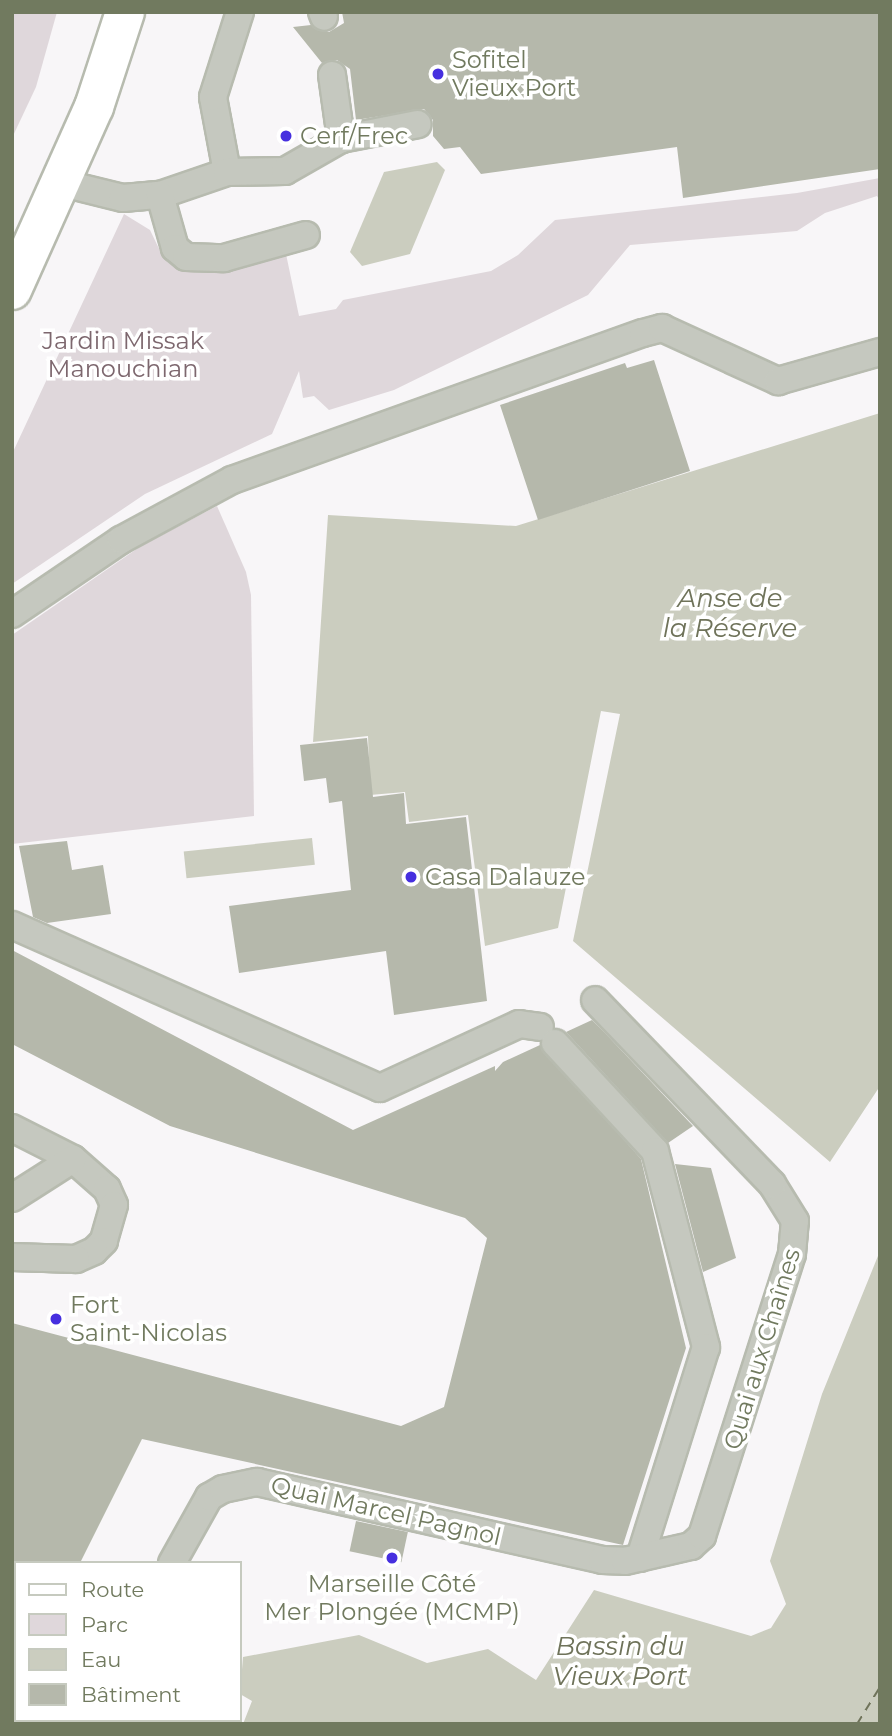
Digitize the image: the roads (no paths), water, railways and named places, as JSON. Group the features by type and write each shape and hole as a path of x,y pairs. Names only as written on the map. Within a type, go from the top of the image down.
{"main road":[{"path":"12,290 62,183 107,74 125,12"}],"lane":[{"path":"227,172 213,97 240,12"},
{"path":"332,75 341,139"},
{"path":"62,183 123,198 160,195 227,172 285,171 341,139 418,124"},
{"path":"160,195 175,248 186,257 224,258 306,235"},
{"path":"12,614 121,540 232,480 643,333 662,328 778,381 880,352"},
{"path":"12,925 380,1088 519,1024 547,1035 655,1151 706,1347 640,1558"},
{"name":"Quai aux Chaînes","path":"595,1000 772,1184 791,1211 797,1233 708,1528 691,1546 640,1558"},
{"path":"12,1128 73,1159 107,1189 114,1205 104,1241 94,1251 76,1259 12,1257"},
{"path":"12,1198 73,1159"},
{"name":"Quai Marcel Pagnol","path":"173,1561 209,1497 223,1489 257,1482 602,1560 640,1558"}],"water":[{"path":"437,162 445,170 410,254 362,266 350,252 384,172"},
{"name":"Anse de la Réserve","path":"880,413 880,1086 830,1162 573,941 620,714 601,711 558,928 485,946 468,815 409,822 405,792 370,795 368,736 313,742 328,515 516,526"},
{"path":"312,838 315,865 187,878 184,851"},
{"name":"Bassin du Vieux Port","path":"880,1251 880,1724 243,1724 252,1701 242,1695 243,1657 359,1635 427,1663 488,1649 536,1680 594,1590 751,1636 771,1628 786,1604 770,1561 822,1394"}],"place":[{"name":"Sofitel Vieux Port","path":"438,74"},
{"name":"Cerf/Frec","path":"286,136"},
{"name":"Casa Dalauze","path":"411,877"},
{"name":"Fort Saint-Nicolas","path":"56,1319"},
{"name":"Marseille Côté Mer Plongée (MCMP)","path":"392,1558"}],"park label":[{"name":"Jardin Missak Manouchian","path":"123,355"}]}
